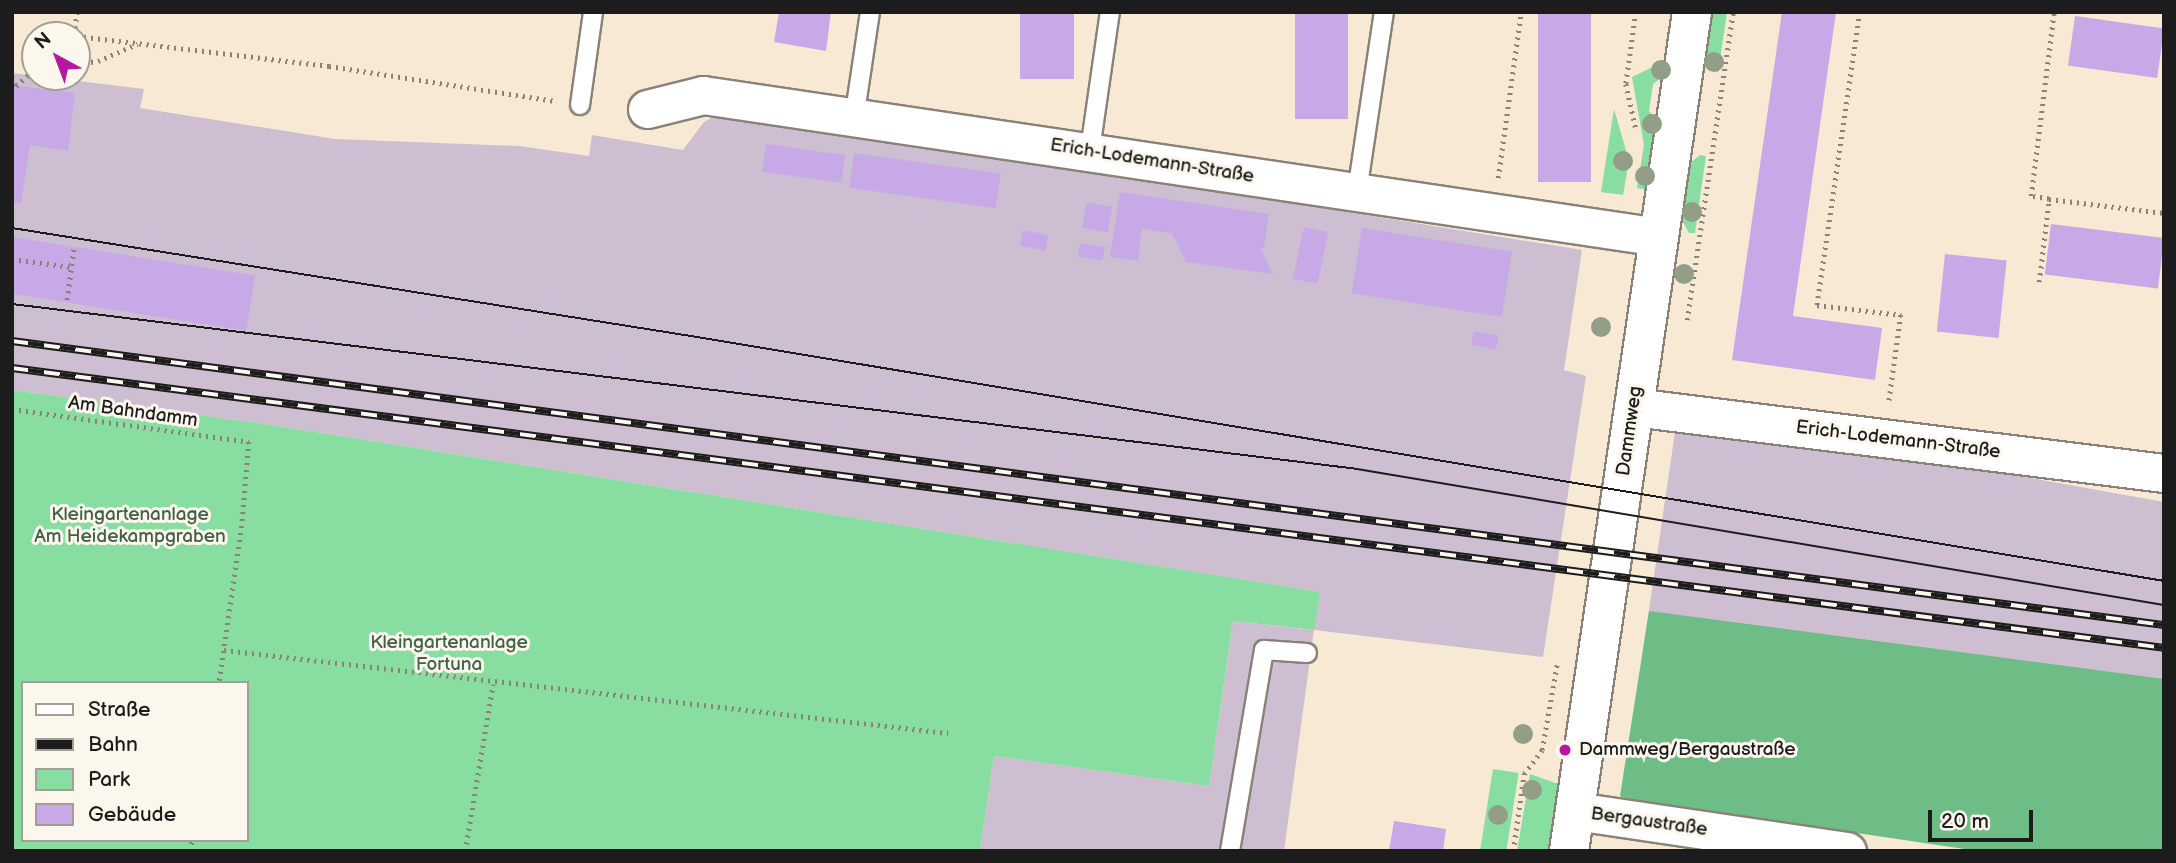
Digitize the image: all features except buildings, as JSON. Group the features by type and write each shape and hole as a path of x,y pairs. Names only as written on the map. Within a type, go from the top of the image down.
{"street":[{"name":"Dammweg","path":"1569,851 1692,12"},
{"name":"Erich-Lodemann-Straße","path":"647,109 703,95 854,119 1090,150 1659,237"},
{"name":"Erich-Lodemann-Straße","path":"1633,407 2164,473"},
{"name":"Bergaustraße","path":"1575,811 1847,851"}],"lane":[{"path":"580,105 593,12"},
{"path":"854,119 870,12"},
{"path":"1090,150 1110,12"},
{"path":"1357,192 1384,12"},
{"path":"1230,851 1264,650 1307,653"}],"path":[{"path":"1493,211 1521,12"},
{"path":"1636,12 1626,84 1638,134"},
{"path":"1860,12 1817,305 1901,315 1884,438"},
{"path":"2054,12 2031,196 2164,213"},
{"path":"91,37 329,66 580,105"},
{"path":"91,62 138,43"},
{"path":"2039,282 2049,199"},
{"path":"67,300 74,246"},
{"path":"12,259 71,267"},
{"name":"Am Bahndamm","path":"12,409 249,442 224,650"},
{"path":"219,681 224,650 493,684 948,733"},
{"path":"465,851 493,684"},
{"path":"1513,851 1524,774 1538,755"}],"shaded area":[{"path":"12,73 21,74 21,91 91,91 91,83 144,89 140,108 335,139 519,146 589,156 592,135 683,150 704,122 725,111 1582,250 1564,370 1586,376 1543,657 1314,630 1284,851 980,851 994,756 1209,786 1233,621 1313,630 1319,592 265,424 12,390"},
{"path":"1675,432 1980,469 2164,502 2164,727 1641,665"}],"green space":[{"path":"1711,12 1727,12 1718,73 1704,62"},
{"path":"1667,60 1665,75 1653,84 1649,111 1658,122 1648,190 1637,188 1644,145 1632,77"},
{"path":"1614,109 1629,161 1623,195 1601,192"},
{"path":"1700,155 1706,156 1695,233 1689,233 1681,219 1689,164"},
{"name":"Kleingartenanlage Fortuna","path":"12,390 265,424 1320,592 1314,630 1233,621 1209,786 994,756 980,851 12,851"},
{"path":"1649,611 2164,679 2164,851 1978,851 1620,796"},
{"path":"1493,769 1519,773 1506,851 1480,851"},
{"path":"1530,774 1561,785 1551,851 1517,851"}],"tram line":[{"path":"12,228 691,336 2164,581"},
{"path":"12,304 1357,469 2164,605"}],"railway":[{"path":"12,341 2164,625"},
{"path":"12,368 2164,648"}],"place":[{"name":"Dammweg/Bergaustraße","path":"1565,750"}],"park label":[{"name":"Kleingartenanlage Am Heidekampgraben","path":"130,526"}]}
